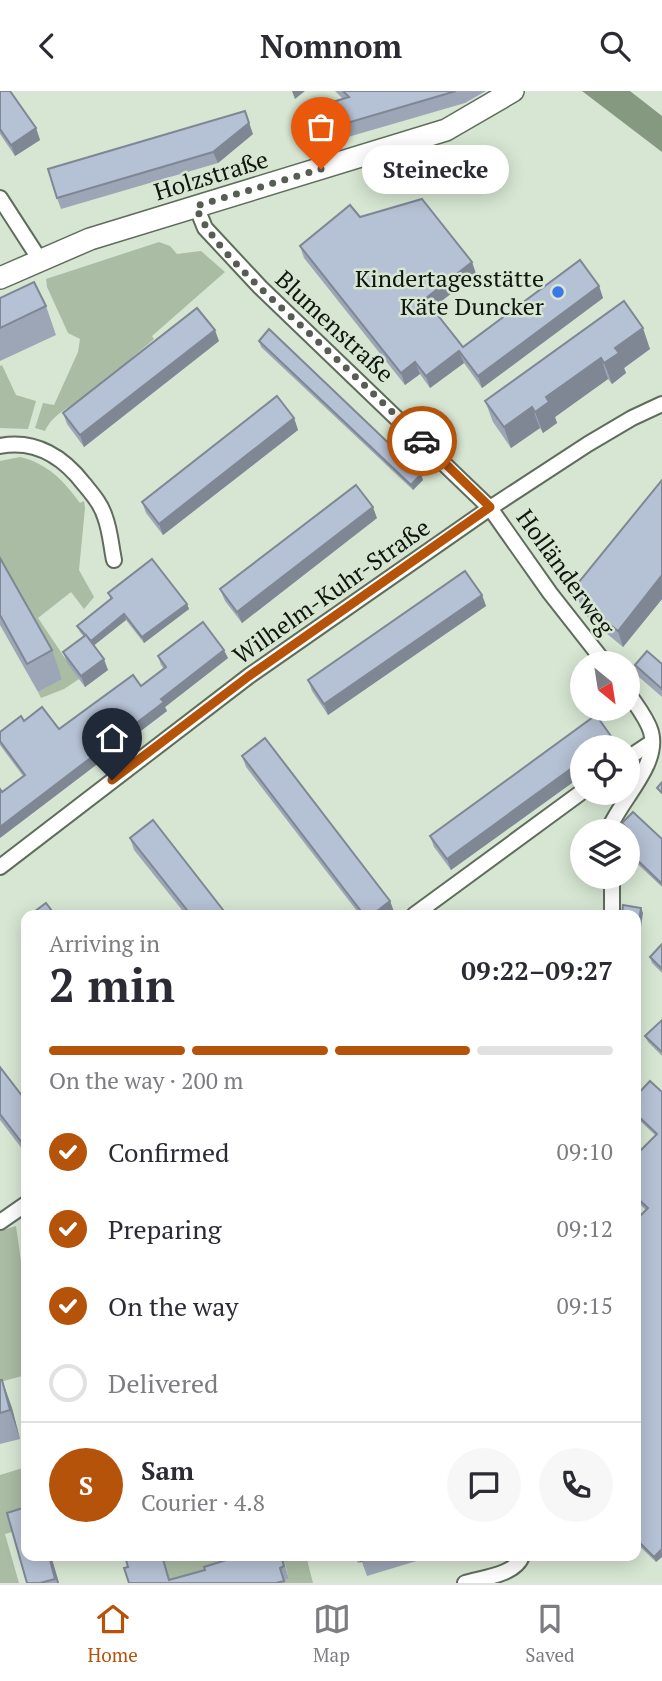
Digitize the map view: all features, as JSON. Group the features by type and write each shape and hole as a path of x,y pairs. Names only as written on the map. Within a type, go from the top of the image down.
{"street":[{"name":"Holzstraße","path":"0,278 90,239 446,131 513,91"},
{"path":"0,198 40,260"},
{"name":"Blumenstraße","path":"196,206 205,229 260,287 490,507"},
{"path":"490,507 588,444 662,404"},
{"path":"0,446 18,445 40,449 61,459 72,469 99,502 114,559"},
{"name":"Holländerweg","path":"490,507 550,593 596,651"},
{"name":"Wilhelm-Kuhr-Straße","path":"0,867 249,676 490,507"},
{"path":"614,819 651,756 650,730 640,713"},
{"path":"640,750 652,742"},
{"path":"421,910 570,801"},
{"path":"612,889 612,910"},
{"path":"0,1222 21,1207"},
{"path":"465,1583 508,1571 519,1561"}],"shaded area":[{"path":"582,91 630,91 662,116 662,152"},
{"path":"159,242 170,246 177,254 201,251 225,272 152,336 154,339 86,396 58,415 45,431 35,428 43,403 54,405 78,352 80,339 68,333 46,279"},
{"path":"2,365 16,395 36,401 28,429 0,428"},
{"path":"20,457 47,468 68,487 80,503 84,501 79,570 94,597 84,609 71,592 38,618 79,679 64,689 41,698 38,692 62,678 0,568 0,461"},
{"path":"16,1226 21,1262 21,1376 0,1382 0,1231"},
{"path":"21,1469 21,1529 5,1534 19,1583 0,1583 0,1475"},
{"path":"160,1561 249,1561 249,1562 163,1583"},
{"path":"282,1561 307,1561 313,1583 285,1583 285,1580 289,1579"}],"building":[{"path":"0,91 10,91 36,128 11,145 0,129"},
{"path":"343,91 456,91 313,133 307,110 349,97"},
{"path":"245,111 249,123 213,152 57,198 48,169"},
{"path":"422,199 472,262 425,299 463,347 580,260 599,286 478,376 459,351 426,376 415,362 401,373 300,246 350,205 360,217"},
{"path":"34,282 46,306 0,328 0,298"},
{"path":"624,301 643,328 615,348 619,353 604,363 601,358 546,397 549,402 535,412 532,407 504,427 485,401"},
{"path":"197,308 215,330 80,435 63,413"},
{"path":"269,329 421,474 411,485 259,341"},
{"path":"277,396 294,418 159,524 142,502"},
{"path":"662,480 662,575 618,631 582,602 586,598 574,588"},
{"path":"356,485 373,507 237,612 220,589"},
{"path":"0,558 52,650 27,664 0,615"},
{"path":"152,559 187,604 142,637 124,614 91,641 77,626 112,598 108,593"},
{"path":"465,571 482,595 324,704 308,680"},
{"path":"203,622 224,650 161,699 164,702 0,827 0,789 2,792 25,775 0,741 0,732 21,716 24,721 42,707 59,729 133,675 141,686 166,667 158,656"},
{"path":"86,635 104,659 81,676 63,652"},
{"path":"647,651 662,664 662,689 640,669 640,659"},
{"path":"588,721 600,721 610,735 570,735 570,769 447,859 430,836"},
{"path":"265,738 390,901 378,910 360,910 242,756"},
{"path":"633,812 662,839 662,884 640,863 640,819 626,819"},
{"path":"153,820 223,910 187,910 130,838"},
{"path":"46,903 51,910 37,910"},
{"path":"623,905 641,908 641,910 622,910"},
{"path":"662,944 662,969 650,957"},
{"path":"662,1020 662,1052 645,1036"},
{"path":"0,1067 21,1094 21,1141 0,1114"},
{"path":"650,1081 662,1092 662,1549 654,1557 641,1544 641,1215 648,1208 641,1202 641,1150 657,1134 641,1119 641,1091"},
{"path":"0,1380 10,1410 0,1413"},
{"path":"21,1509 21,1561 50,1561 55,1579 27,1583 7,1513"},
{"path":"126,1561 163,1561 169,1580 205,1570 204,1567 223,1561 282,1561 284,1566 280,1568 284,1581 129,1583 124,1568 128,1567"}],"way so far":[{"path":"321,169 196,206 199,217 205,229 260,287 422,441"}],"place":[{"name":"Steinecke","path":"321,169"},
{"name":"Kindertagesstätte Käte Duncker","path":"558,292"}],"route":[{"path":"112,780 249,676 490,507 422,441"}]}
